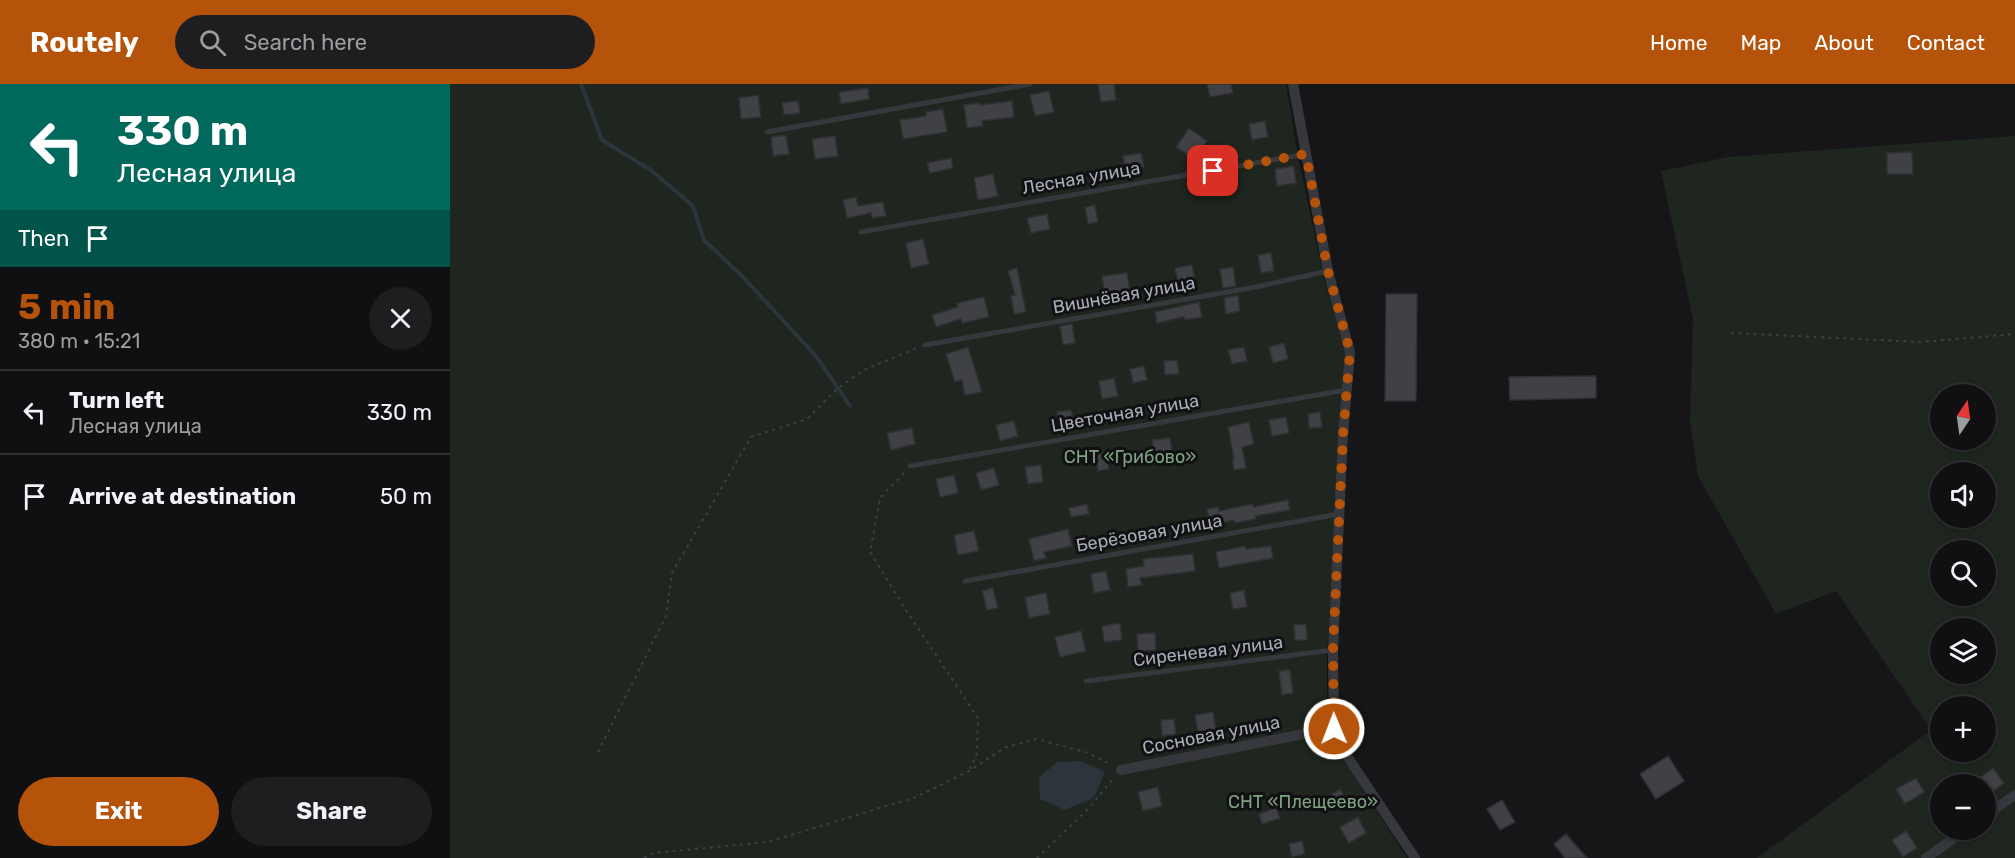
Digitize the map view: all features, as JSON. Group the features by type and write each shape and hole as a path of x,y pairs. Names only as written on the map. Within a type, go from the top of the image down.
{"street":[{"path":"1293,84 1328,271 1350,352 1346,390 1333,650 1334,729 1337,741 1415,858"},
{"name":"Сосновая улица","path":"1121,770 1334,729"},
{"path":"1996,808 2015,795"},
{"path":"1926,858 1952,840"}],"lane":[{"path":"766,132 1030,84"},
{"name":"Лесная улица","path":"861,232 1306,154"},
{"name":"Вишнёвая улица","path":"925,345 1256,287 1328,271"},
{"name":"Цветочная улица","path":"910,466 1346,390"},
{"name":"Берёзовая улица","path":"965,581 1339,514"},
{"name":"Сиреневая улица","path":"1086,681 1333,650"}],"path":[{"path":"1731,333 1921,342 2015,334"},
{"path":"598,752 666,616 672,573 751,437 807,419 838,388 864,370 925,345"},
{"path":"910,466 880,498 870,552 978,718 977,753 969,771"},
{"path":"644,858 653,853 768,842 916,797 969,771 1006,747 1037,739 1089,753 1121,770 1087,810 1037,858"}],"green space":[{"path":"450,84 1286,84 1297,152 1324,279 1345,352 1327,656 1327,726 1329,737 1407,858 450,858"},
{"path":"2015,136 2015,858 1757,858 1930,731 1930,762 1996,762 1996,696 1930,696 1930,729 1836,591 1776,614 1698,476 1690,422 1693,319 1661,171 1728,157"}],"shaded area":[{"path":"1081,761 1105,772 1094,798 1064,810 1040,799 1039,778 1057,762"}],"building":[{"path":"1098,84 1114,84 1116,100 1101,102"},
{"path":"1207,84 1231,84 1233,93 1210,97"},
{"path":"868,88 869,99 841,104 839,92"},
{"path":"1049,91 1054,112 1035,116 1030,95"},
{"path":"758,95 761,117 741,119 739,98"},
{"path":"798,101 800,113 784,115 782,103"},
{"path":"1012,101 1014,117 982,121 983,126 967,128 964,105"},
{"path":"943,109 947,132 903,139 900,120 926,116 926,112"},
{"path":"1265,121 1268,137 1252,140 1249,124"},
{"path":"1189,128 1207,141 1194,159 1176,147"},
{"path":"786,135 789,154 773,156 771,137"},
{"path":"835,136 838,156 815,159 812,139"},
{"path":"1912,152 1913,174 1887,174 1887,153"},
{"path":"1141,153 1144,167 1126,171 1123,156"},
{"path":"951,158 953,168 930,173 927,163"},
{"path":"1294,166 1296,183 1277,186 1275,169"},
{"path":"993,174 998,196 978,200 974,178"},
{"path":"856,197 858,206 883,202 886,216 872,218 871,213 847,218 843,200"},
{"path":"1095,205 1098,222 1088,224 1085,207"},
{"path":"1047,214 1050,229 1031,233 1027,218"},
{"path":"923,239 929,264 911,268 906,243"},
{"path":"1271,253 1274,271 1261,273 1258,255"},
{"path":"1192,265 1195,279 1178,283 1175,268"},
{"path":"1233,267 1236,286 1223,288 1220,269"},
{"path":"1017,268 1026,312 1014,314 1011,296 1015,295 1008,271"},
{"path":"1127,273 1130,292 1105,296 1102,276"},
{"path":"1386,294 1417,294 1416,401 1385,401"},
{"path":"1238,295 1240,311 1226,314 1224,298"},
{"path":"984,297 989,317 962,323 961,319 936,327 932,315 958,307 957,303"},
{"path":"1199,302 1202,317 1184,320 1184,317 1157,323 1155,312"},
{"path":"1072,324 1075,343 1063,345 1060,326"},
{"path":"1284,343 1288,359 1273,363 1269,347"},
{"path":"968,347 982,392 965,395 962,380 955,382 946,354"},
{"path":"1244,347 1247,361 1232,364 1228,350"},
{"path":"1177,360 1179,374 1165,375 1164,361"},
{"path":"1144,366 1147,380 1133,383 1130,369"},
{"path":"1596,376 1596,398 1510,400 1509,377"},
{"path":"1114,378 1118,396 1102,399 1099,381"},
{"path":"1071,410 1074,424 1060,427 1057,412"},
{"path":"1320,412 1322,427 1309,428 1308,414"},
{"path":"1286,417 1289,433 1272,436 1269,420"},
{"path":"1014,421 1018,436 1000,441 996,425"},
{"path":"1249,422 1254,444 1242,447 1246,468 1234,470 1228,427"},
{"path":"912,428 915,444 891,450 887,433"},
{"path":"1170,438 1173,457 1155,460 1152,440"},
{"path":"1106,452 1109,469 1098,471 1094,453"},
{"path":"1041,465 1043,482 1028,484 1025,467"},
{"path":"994,468 999,485 981,490 976,473"},
{"path":"954,475 958,493 940,497 936,479"},
{"path":"1288,500 1290,510 1255,516 1256,519 1235,523 1234,520 1210,525 1207,509 1218,507 1219,511"},
{"path":"1087,504 1089,514 1071,517 1069,508"},
{"path":"1068,529 1072,546 1044,552 1046,558 1034,561 1029,539"},
{"path":"974,531 979,551 958,555 954,535"},
{"path":"1245,546 1246,549 1271,546 1273,558 1219,568 1216,552"},
{"path":"1193,554 1195,571 1140,578 1142,585 1128,587 1126,569 1144,566 1143,559"},
{"path":"1106,571 1110,590 1094,593 1091,574"},
{"path":"993,588 998,608 987,610 982,591"},
{"path":"1244,590 1247,607 1233,609 1230,593"},
{"path":"1046,593 1050,614 1029,618 1025,597"},
{"path":"1120,623 1122,640 1104,642 1102,626"},
{"path":"1306,624 1307,640 1295,640 1294,625"},
{"path":"1081,631 1086,651 1060,657 1055,637"},
{"path":"1155,633 1156,650 1138,651 1137,634"},
{"path":"1290,670 1293,693 1282,695 1279,671"},
{"path":"1213,712 1216,729 1198,732 1195,715"},
{"path":"1174,719 1176,734 1162,736 1161,720"},
{"path":"1668,756 1684,781 1656,799 1640,774"},
{"path":"1993,768 2004,783 1996,789 1996,774 1985,774"},
{"path":"1916,778 1924,792 1905,804 1896,789"},
{"path":"1158,787 1162,806 1143,811 1138,792"},
{"path":"1340,789 1347,801 1334,808 1327,797"},
{"path":"1502,800 1515,822 1500,830 1487,809"},
{"path":"1276,808 1280,818 1262,824 1259,814"},
{"path":"1358,817 1366,833 1349,843 1340,827"},
{"path":"1906,831 1917,848 1903,857 1892,840"},
{"path":"1566,834 1587,858 1565,858 1554,844"},
{"path":"1302,841 1305,854 1292,857 1289,844"}],"waterway":[{"path":"581,84 602,140 652,171 693,206 704,240 742,276 816,356 850,406"}],"route":[{"path":"1213,171 1306,154 1328,271 1350,352 1343,435 1333,650 1334,729"}],"park label":[{"name":"СНТ «Грибово»","path":"1130,457"},
{"name":"СНТ «Плещеево»","path":"1303,802"}]}
